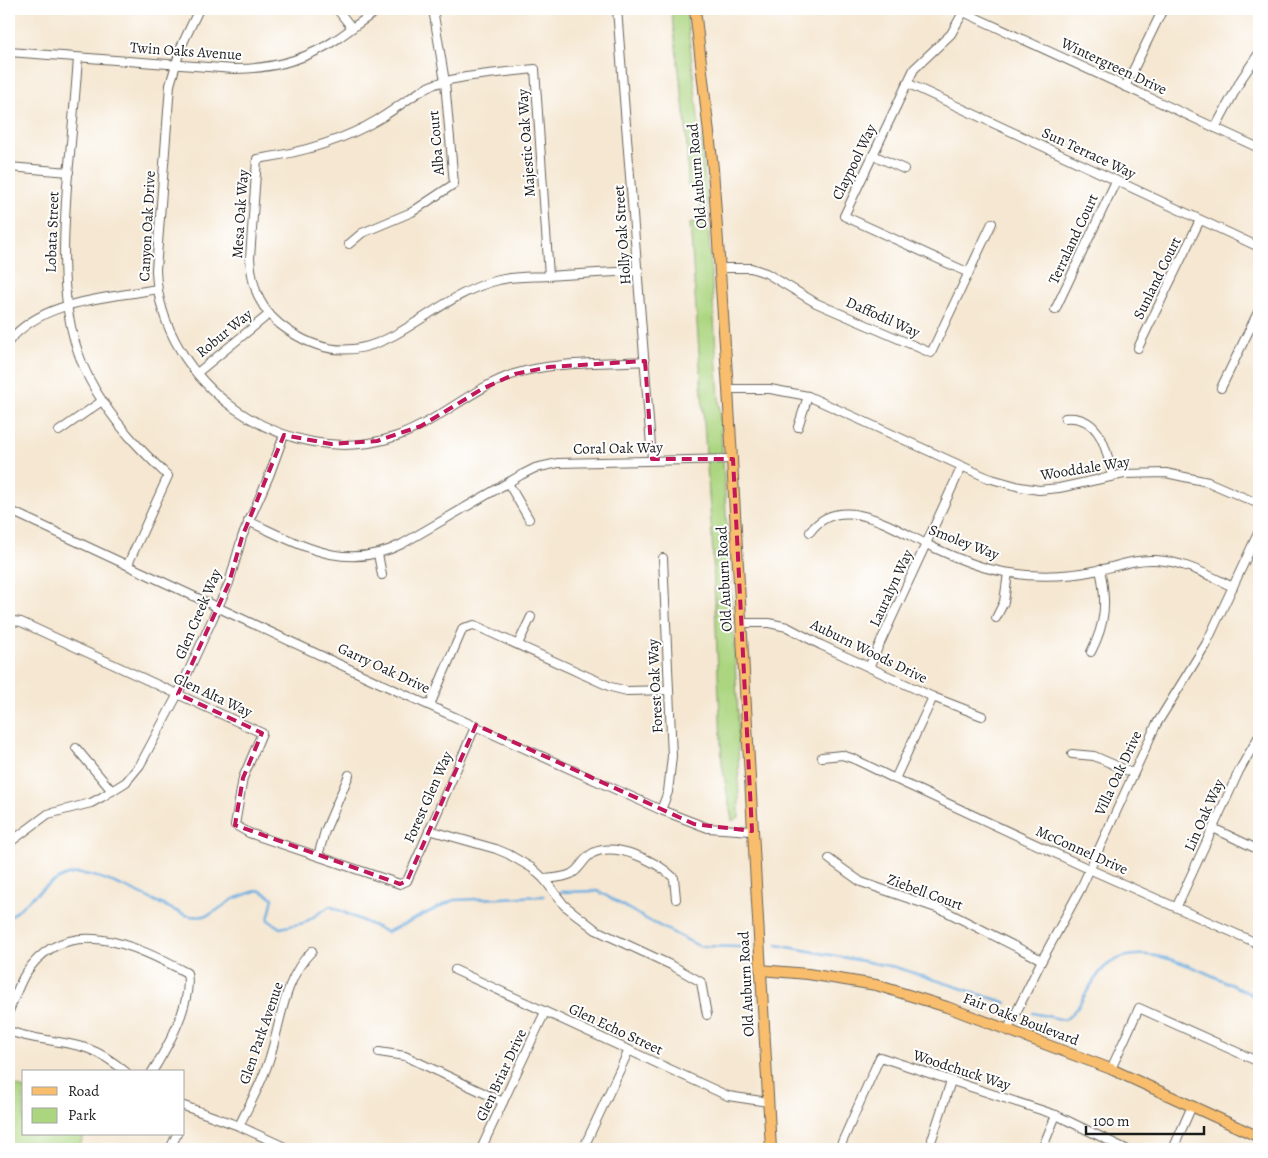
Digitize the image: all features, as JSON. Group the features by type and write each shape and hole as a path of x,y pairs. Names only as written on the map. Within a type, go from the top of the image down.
{"main road":[{"name":"Old Auburn Road","path":"695,9 713,169 733,459 771,1149"},
{"name":"Fair Oaks Boulevard","path":"760,970 827,976 876,985 1008,1029 1112,1070 1259,1137"}],"street":[{"name":"Canyon Oak Drive","path":"199,9 175,65 168,96 156,270 157,289 164,316 180,352 209,388 230,406 284,435 331,444 376,441 396,436 421,426 482,388 514,374 549,367 645,361"},
{"path":"337,9 352,28"},
{"name":"Twin Oaks Avenue","path":"9,52 234,69 272,66 293,61 320,49 382,9"},
{"name":"Alba Court","path":"348,244 362,233 412,212 454,184 445,82 433,9"},
{"name":"Holly Oak Street","path":"617,9 639,271 652,459"},
{"path":"1125,86 1163,9"},
{"name":"Wintergreen Drive","path":"962,10 1259,148"},
{"name":"Claypool Way","path":"962,10 951,34 918,64 907,83 844,216 968,273"},
{"path":"1215,128 1242,78 1259,53"},
{"name":"Lobata Street","path":"78,58 62,258 66,305 79,355 102,401 137,446 168,476 128,564"},
{"name":"Majestic Oak Way","path":"445,82 535,68 549,276"},
{"name":"Mesa Oak Way","path":"445,82 430,86 377,120 339,139 298,152 257,158 250,271 257,296 268,315 288,331 314,345 336,350 360,349 381,342 482,285 511,278 639,271"},
{"name":"Sun Terrace Way","path":"907,83 1259,248"},
{"path":"873,155 904,170"},
{"path":"9,167 68,172"},
{"name":"Terraland Court","path":"1055,310 1116,181"},
{"name":"Sunland Court","path":"1138,348 1200,220"},
{"name":"Daffodil Way","path":"720,268 750,268 766,273 816,303 931,353 992,223"},
{"path":"9,341 26,324 38,316 66,305 157,289"},
{"path":"1222,388 1259,310"},
{"name":"Robur Way","path":"197,373 268,315"},
{"name":"Wooddale Way","path":"728,389 778,390 808,396 1003,483 1039,490 1071,487 1112,476 1143,473 1177,475 1208,482 1259,504"},
{"path":"798,427 808,396"},
{"path":"60,431 102,401"},
{"path":"1065,418 1077,417 1086,420 1099,433 1107,449 1112,476"},
{"name":"Glen Creek Way","path":"9,844 48,814 91,804 126,782 140,766 178,694 218,607 228,583 248,521 269,476 284,435"},
{"name":"Coral Oak Way","path":"248,521 323,553 352,557 378,554 402,544 536,468 551,464 652,459 733,459"},
{"name":"Lauralyn Way","path":"869,667 962,466"},
{"path":"508,483 529,519"},
{"name":"Garry Oak Drive","path":"9,510 661,810 708,828 752,831"},
{"name":"Smoley Way","path":"810,532 819,522 829,516 840,514 862,516 880,520 927,544 972,563 1008,573 1056,576 1100,570 1136,560 1164,561 1186,566 1233,587"},
{"name":"Villa Oak Drive","path":"1008,1029 1089,868 1160,717 1206,644 1259,531"},
{"path":"378,554 382,575"},
{"name":"Forest Oak Way","path":"661,810 668,792 671,771 663,558"},
{"path":"1091,652 1100,635 1105,613 1105,594 1100,570"},
{"path":"996,618 1004,602 1008,573"},
{"path":"518,644 531,617"},
{"name":"Glen Alta Way","path":"9,628 13,621 21,622 262,733 243,778 235,825 249,833 400,884 407,881"},
{"name":"Auburn Woods Drive","path":"742,623 782,625 933,697 982,716"},
{"path":"430,705 463,628 474,625 611,687 627,691 669,690"},
{"path":"895,780 933,697"},
{"name":"Forest Glen Way","path":"407,881 476,725"},
{"name":"Lin Oak Way","path":"1177,906 1239,771 1259,736"},
{"path":"76,748 112,791"},
{"path":"1072,754 1094,756 1133,773"},
{"name":"McConnel Drive","path":"822,758 848,756 895,780 1259,944"},
{"path":"318,856 325,831 349,775"},
{"path":"1213,828 1259,850"},
{"path":"429,830 496,848 532,868 544,879 564,905 596,930 673,966 701,982 707,1015"},
{"path":"544,879 572,874 590,854 604,848 621,849 666,870 674,878 676,899"},
{"name":"Ziebell Court","path":"829,859 861,882 945,911 1042,960"},
{"path":"9,1011 24,976 38,959 64,943 100,938 133,948 187,974 188,981 180,1017 172,1037 153,1070"},
{"name":"Glen Park Avenue","path":"239,1126 263,1078 288,990 306,957 312,951"},
{"name":"Glen Echo Street","path":"456,970 728,1096 768,1102"},
{"path":"1112,1070 1139,1008 1259,1062"},
{"name":"Glen Briar Drive","path":"481,1149 545,1012"},
{"path":"9,1031 40,1041 90,1049 104,1056 123,1070"},
{"path":"583,1149 628,1050"},
{"path":"378,1052 405,1056 503,1102"},
{"name":"Woodchuck Way","path":"839,1149 880,1057 1056,1115 1126,1149"},
{"path":"932,1138 951,1081"},
{"path":"1173,1149 1192,1106"},
{"path":"186,1107 239,1126 289,1149"},
{"path":"1042,1149 1056,1115"},
{"path":"170,1149 176,1136"}],"highlighted area":[{"path":"645,361 652,459 733,459 752,831 694,824 476,725 407,881 400,884 235,825 243,778 262,733 178,694 229,583 242,537 284,435 331,444 377,441 421,426 482,389 515,374 549,367"}],"green space":[{"path":"671,9 686,9 706,188 738,716 739,817 732,821 722,764 712,538 690,223 701,221 700,186 688,186 686,126"},
{"path":"9,1082 22,1088 22,1136 84,1136 78,1149 9,1149"}],"waterway":[{"path":"9,918 46,886 72,874 83,874 112,882 185,915 194,916 208,915 236,898 259,890 273,898 268,920 280,928 304,923 330,906 387,932 454,900 544,896"},
{"path":"561,892 598,891 646,919 699,946 743,947"},
{"path":"777,945 895,967 1007,1003"},
{"path":"1033,1013 1065,1020 1077,1008 1095,979 1106,966 1122,957 1141,955 1162,957 1183,963 1259,998"}]}
